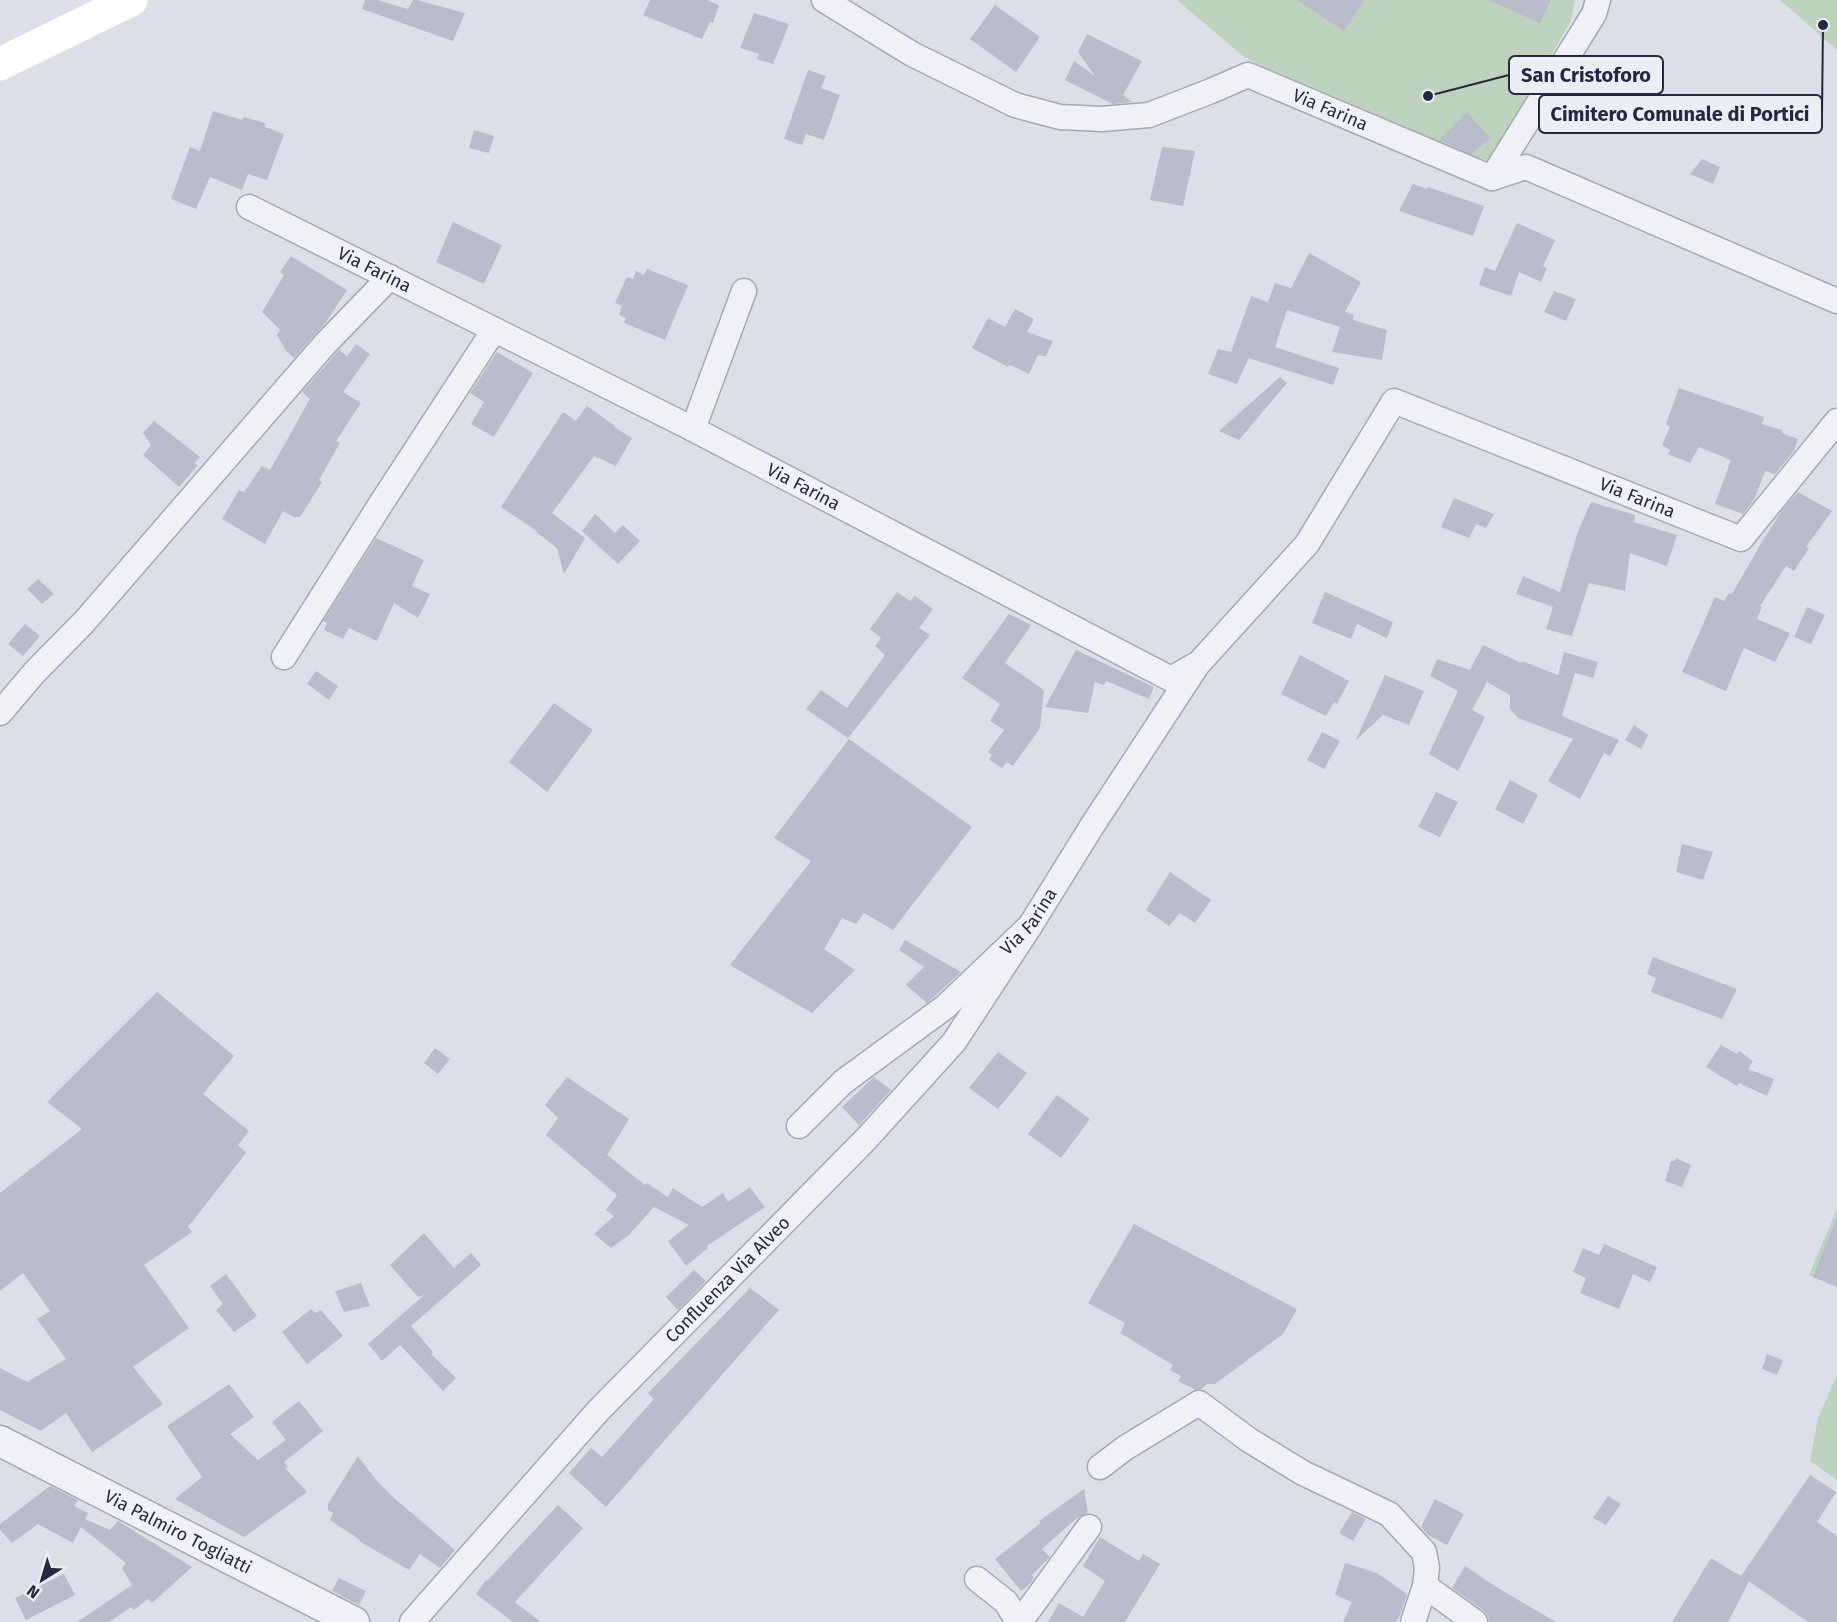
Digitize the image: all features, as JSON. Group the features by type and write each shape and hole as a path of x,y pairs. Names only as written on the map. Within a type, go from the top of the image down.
{"main road":[{"path":"0,64 131,0"}],"street":[{"name":"Via Farina","path":"824,0 912,54 1015,105 1060,117 1102,119 1149,114 1248,75 1492,178"},
{"path":"1492,178 1594,14 1598,0"},
{"path":"1492,178 1526,167 1837,301"},
{"name":"Via Farina","path":"249,207 693,429 1171,679 1199,663"},
{"path":"0,713 34,673 86,621 325,344 390,278"},
{"path":"693,429 744,291"},
{"path":"284,657 494,330"},
{"name":"Via Farina","path":"799,1126 843,1082 945,1007 1030,926 1092,826 1199,663 1307,544 1394,401 1741,539 1837,421"},
{"name":"Confluenza Via Alveo","path":"412,1622 598,1411 867,1138 954,1042 1030,926"},
{"path":"1100,1467 1125,1448 1198,1403 1249,1440 1304,1473 1389,1514 1424,1552 1425,1586 1413,1622"},
{"name":"Via Palmiro Togliatti","path":"0,1441 354,1622"},
{"path":"977,1579 1006,1602 1019,1622 1089,1527"},
{"path":"1425,1586 1475,1622"}],"green space":[{"path":"1177,0 1575,0 1571,21 1490,160 1472,157 1273,72 1243,56"},
{"path":"1780,0 1837,0 1837,50"},
{"path":"1837,1209 1837,1287 1809,1275"},
{"path":"1837,1375 1837,1480 1810,1461 1818,1418"}],"building":[{"path":"365,0 377,0 408,9 413,0 417,0 465,13 453,41 362,9"},
{"path":"650,0 707,0 719,5 713,23 710,22 702,39 643,15"},
{"path":"1297,0 1364,0 1344,31"},
{"path":"1488,0 1551,0 1540,23"},
{"path":"995,5 1040,37 1016,72 970,39"},
{"path":"754,13 789,24 773,64 757,59 759,54 740,48"},
{"path":"1087,34 1142,61 1123,95 1132,102 1113,104 1065,80 1074,61 1095,76 1078,52"},
{"path":"808,70 826,76 821,88 840,95 824,140 806,134 802,145 784,139"},
{"path":"213,111 242,120 244,117 265,123 265,127 284,134 267,180 248,174 242,190 210,177 196,209 171,199 190,147 200,151"},
{"path":"1467,112 1490,138 1471,154 1439,140"},
{"path":"474,130 494,136 489,153 469,148"},
{"path":"1162,147 1195,151 1183,206 1150,200"},
{"path":"1702,159 1720,167 1713,184 1690,174"},
{"path":"1413,184 1484,206 1473,236 1399,211"},
{"path":"453,222 502,245 484,284 436,262"},
{"path":"1517,223 1555,240 1543,266 1547,268 1541,282 1519,272 1511,296 1479,285 1485,267 1495,271"},
{"path":"1309,253 1361,282 1345,312 1354,315 1353,320 1387,330 1382,360 1332,352 1340,327 1287,310 1275,347 1339,368 1333,385 1249,358 1237,384 1208,374 1218,349 1231,352 1251,296 1268,302 1275,283 1291,288"},
{"path":"291,256 347,290 326,322 294,358 286,351 277,335 280,330 262,312 284,275 280,272"},
{"path":"647,269 688,285 665,340 624,323 626,318 619,315 622,306 615,303 627,277 633,279 636,271 644,275"},
{"path":"1554,291 1576,299 1566,321 1544,312"},
{"path":"1015,309 1034,319 1027,332 1053,341 1046,356 1038,355 1029,374 1010,365 1008,367 972,348 988,318 1005,327"},
{"path":"356,344 370,354 343,392 361,403 336,441 340,443 319,480 322,482 300,517 294,517 283,511 265,544 222,519 239,490 244,492 262,466 270,470 310,399 302,392 339,350 347,356"},
{"path":"497,352 533,373 494,437 471,424 484,402 470,393"},
{"path":"1280,377 1287,383 1239,440 1219,431"},
{"path":"1679,388 1764,417 1762,424 1782,430 1782,433 1798,439 1794,451 1775,474 1765,471 1754,500 1743,514 1715,504 1731,460 1699,447 1690,463 1668,454 1670,450 1662,445 1670,427 1666,424"},
{"path":"587,406 632,438 616,466 594,456 552,513 585,538 564,574 557,548 537,531 501,507 563,412 576,421"},
{"path":"154,421 200,457 194,463 198,465 179,487 143,455 151,445 143,433"},
{"path":"1798,492 1832,511 1806,547 1809,548 1794,571 1786,566 1760,606 1762,607 1757,619 1790,633 1775,662 1744,648 1726,691 1682,672 1715,597 1724,601 1729,593 1732,594 1783,509"},
{"path":"1454,498 1494,514 1486,528 1476,524 1469,538 1441,527"},
{"path":"1591,502 1635,515 1634,522 1677,535 1667,566 1630,553 1625,591 1589,583 1572,636 1546,629 1553,607 1516,594 1523,576 1560,592 1578,531"},
{"path":"595,514 615,533 623,525 640,541 618,564 582,531"},
{"path":"376,538 424,560 412,586 430,594 418,618 394,603 377,641 349,628 343,639 324,630 327,623 323,621"},
{"path":"38,579 54,594 42,604 27,589"},
{"path":"897,592 910,601 915,596 933,609 919,628 930,635 848,738 806,709 821,690 847,708 885,655 875,646 881,638 870,629"},
{"path":"1325,592 1393,622 1387,638 1357,624 1351,639 1312,623"},
{"path":"1807,607 1825,615 1811,644 1794,637"},
{"path":"1009,614 1031,625 1005,663 1044,690 1040,728 1013,766 1007,762 1002,768 989,760 992,755 988,752 1004,730 990,721 1000,704 962,678"},
{"path":"25,624 40,636 23,656 8,644"},
{"path":"1483,645 1521,663 1522,661 1558,675 1564,652 1598,662 1593,678 1575,673 1562,716 1619,740 1610,756 1604,753 1580,799 1548,781 1573,739 1518,718 1510,709 1510,695 1487,682 1472,710 1485,717 1458,771 1429,754 1458,691 1430,676 1437,659 1470,670"},
{"path":"1076,650 1154,687 1149,699 1106,681 1104,685 1095,682 1088,713 1045,707"},
{"path":"1300,655 1349,681 1337,704 1334,702 1326,716 1281,694"},
{"path":"316,671 338,686 329,700 307,684"},
{"path":"1385,675 1424,691 1409,725 1383,715 1356,740"},
{"path":"554,703 593,730 547,792 509,762"},
{"path":"1634,725 1648,735 1641,749 1625,740"},
{"path":"1322,732 1340,741 1324,769 1307,760"},
{"path":"849,739 972,827 893,930 864,913 856,924 842,918 824,949 855,970 812,1013 730,965 811,861 774,838"},
{"path":"1510,780 1538,795 1523,824 1495,809"},
{"path":"1436,792 1458,802 1440,837 1418,827"},
{"path":"1682,844 1713,852 1703,880 1676,872"},
{"path":"1170,872 1211,900 1195,923 1180,913 1169,926 1146,910"},
{"path":"905,940 961,972 927,1003 906,985 924,967 899,950"},
{"path":"1653,957 1737,989 1722,1019 1651,992 1656,978 1647,974"},
{"path":"157,992 234,1056 203,1094 249,1131 238,1145 246,1153 188,1227 192,1232 144,1265 189,1328 133,1367 163,1404 92,1452 66,1413 41,1431 0,1410 0,1368 27,1382 66,1359 37,1319 50,1311 23,1273 0,1291 0,1193 82,1129 47,1102"},
{"path":"1721,1045 1737,1054 1739,1051 1753,1061 1748,1069 1774,1079 1767,1096 1739,1083 1737,1086 1706,1067"},
{"path":"435,1048 450,1059 438,1074 424,1063"},
{"path":"998,1052 1027,1073 998,1109 969,1088"},
{"path":"567,1077 629,1119 607,1155 645,1185 647,1183 668,1197 673,1188 702,1207 723,1193 728,1202 750,1187 765,1207 707,1246 708,1248 686,1266 668,1241 689,1225 654,1207 629,1235 611,1248 594,1234 614,1216 606,1210 617,1195 546,1135 558,1118 545,1105"},
{"path":"874,1077 891,1090 859,1125 842,1107"},
{"path":"1057,1095 1090,1119 1061,1158 1028,1134"},
{"path":"1676,1158 1691,1165 1682,1187 1665,1181 1671,1161"},
{"path":"1837,1219 1837,1287 1813,1277"},
{"path":"1134,1224 1297,1309 1283,1334 1215,1384 1207,1384 1202,1389 1196,1390 1178,1381 1181,1376 1170,1370 1173,1365 1120,1333 1125,1323 1088,1303"},
{"path":"424,1233 454,1268 471,1253 481,1265 411,1326 433,1352 431,1354 456,1378 443,1391 400,1345 382,1361 368,1344 424,1295 418,1297 390,1265"},
{"path":"1604,1244 1657,1267 1650,1282 1633,1274 1619,1309 1580,1293 1586,1278 1573,1272 1583,1248 1599,1255"},
{"path":"694,1270 706,1281 678,1310 666,1297"},
{"path":"226,1274 257,1316 234,1332 216,1310 223,1304 210,1286"},
{"path":"361,1283 370,1306 344,1312 335,1291"},
{"path":"750,1288 779,1310 606,1507 569,1473 591,1448 602,1457 654,1399 648,1393"},
{"path":"311,1309 315,1313 321,1310 343,1336 307,1364 282,1332"},
{"path":"1767,1354 1783,1360 1777,1375 1762,1369"},
{"path":"229,1384 254,1417 230,1434 258,1460 286,1440 272,1422 299,1401 323,1431 284,1462 288,1467 285,1468 307,1492 244,1537 175,1499 202,1477 167,1426"},
{"path":"358,1456 375,1479 393,1497 455,1550 440,1568 420,1554 409,1570 359,1541 330,1520 333,1513 328,1510 328,1504"},
{"path":"1810,1475 1836,1492 1817,1522 1837,1536 1837,1622 1808,1622 1741,1576"},
{"path":"50,1486 78,1500 74,1506 88,1513 85,1519 110,1530 118,1521 192,1567 152,1603 148,1599 134,1610 131,1607 109,1622 77,1622 132,1585 122,1568 126,1563 81,1527 73,1543 38,1524 12,1543 0,1530 0,1524"},
{"path":"1084,1489 1088,1513 1077,1518 1042,1549 1050,1557 1032,1575 1034,1578 1028,1586 1021,1591 995,1559 1041,1523 1039,1521"},
{"path":"1608,1496 1621,1504 1606,1525 1593,1518"},
{"path":"1435,1499 1464,1514 1447,1545 1428,1535 1421,1527"},
{"path":"558,1505 583,1528 515,1602 541,1622 513,1622 476,1594 486,1580"},
{"path":"1352,1512 1366,1519 1353,1541 1339,1533"},
{"path":"1100,1537 1139,1561 1143,1554 1160,1564 1125,1622 1048,1622 1059,1603 1083,1617 1105,1581 1083,1566"},
{"path":"1711,1558 1749,1581 1728,1622 1672,1622"},
{"path":"1345,1563 1377,1573 1407,1594 1396,1622 1343,1622 1352,1602 1335,1595"},
{"path":"1465,1566 1556,1622 1489,1622 1483,1610 1452,1588"},
{"path":"64,1574 75,1595 26,1620 15,1598"},
{"path":"339,1578 366,1591 359,1605 332,1591"}],"place":[{"name":"Cimitero Comunale di Portici","path":"1823,25"},
{"name":"San Cristoforo","path":"1428,96"}]}
